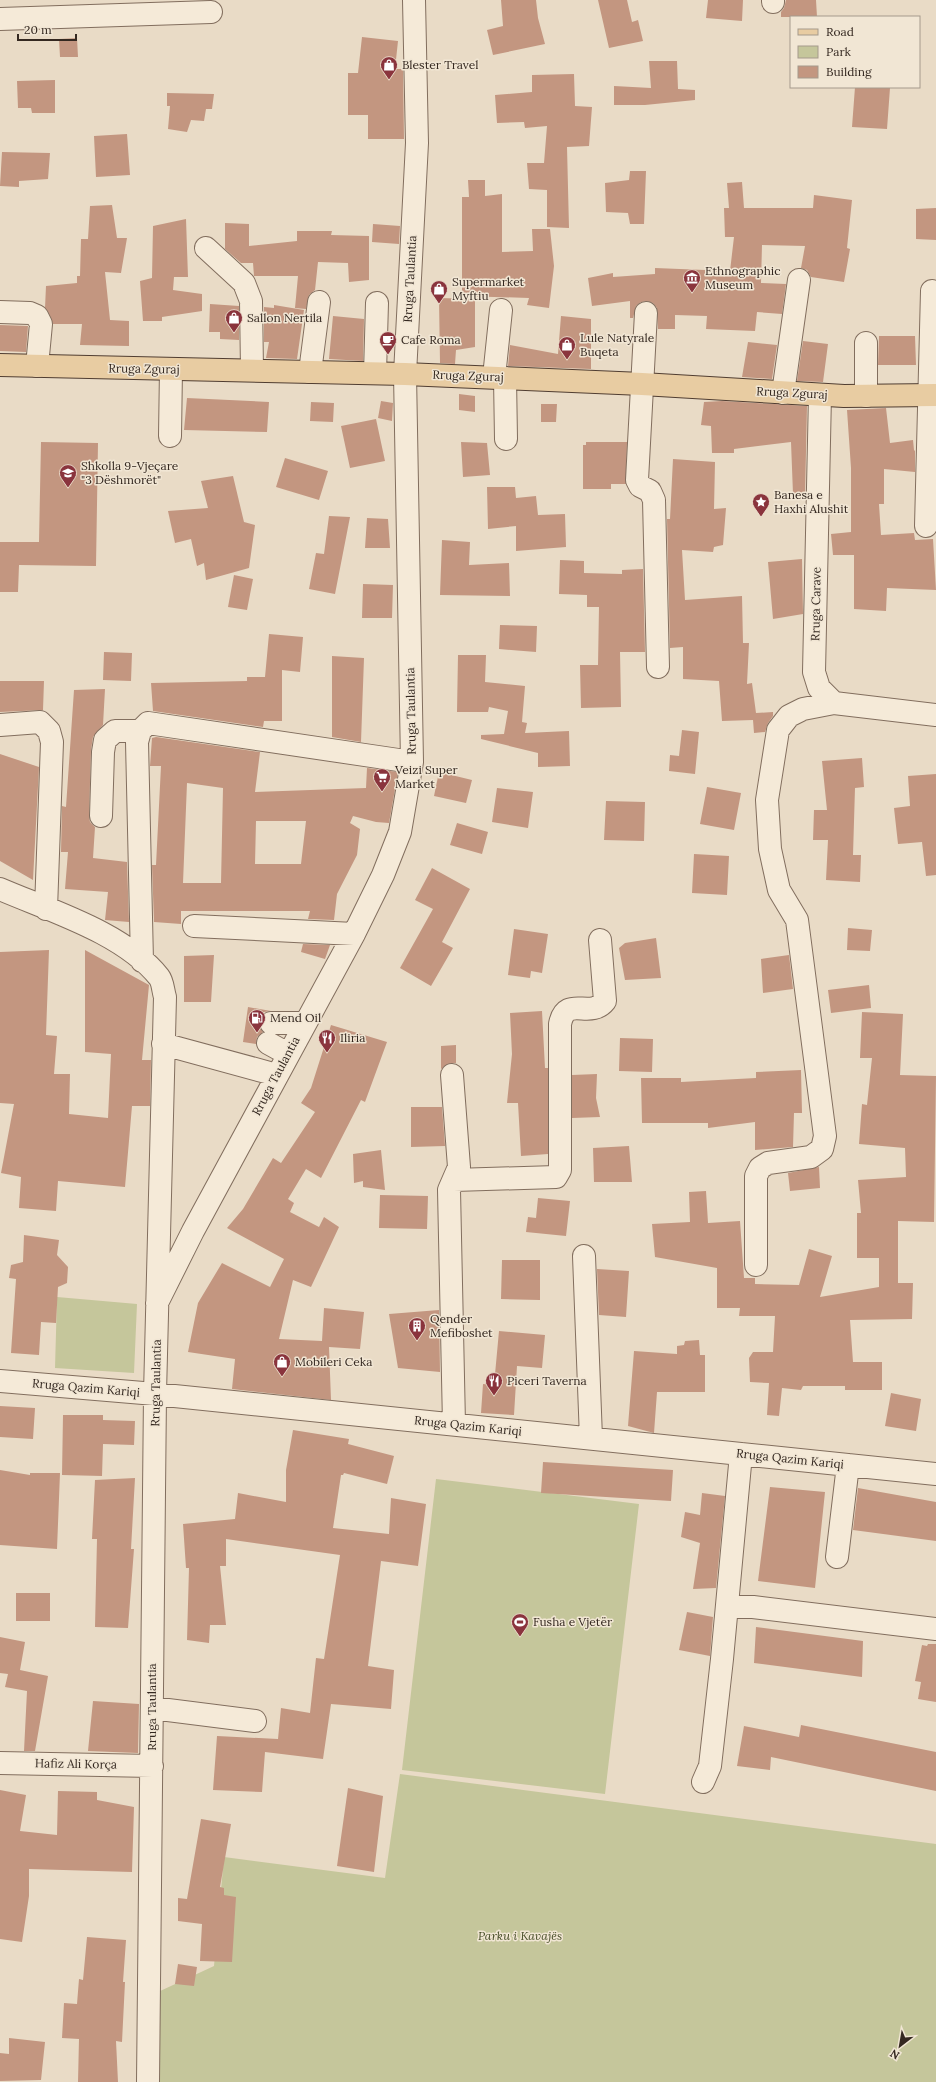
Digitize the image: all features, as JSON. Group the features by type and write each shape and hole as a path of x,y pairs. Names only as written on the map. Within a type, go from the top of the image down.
{"main road":[{"name":"Rruga Zguraj","path":"0,365 500,377 820,395 932,395"}],"street":[{"name":"Rruga Taulantia","path":"148,2082 157,1303 193,1231 354,934 383,875 400,832 412,762 405,374 417,143 414,0"},
{"path":"0,19 211,12"},
{"path":"206,248 244,283 251,301 252,370"},
{"path":"783,393 799,280"},
{"path":"926,526 932,395 932,290"},
{"path":"310,372 320,302"},
{"path":"375,373 377,303"},
{"path":"501,310 500,377 506,439"},
{"path":"0,312 30,313 37,316 41,324 37,366"},
{"path":"646,313 637,480 640,486 650,491 654,500 658,667"},
{"path":"866,343 866,396"},
{"path":"170,436 171,369"},
{"name":"Rruga Carave","path":"820,395 814,672 819,688 834,703"},
{"path":"756,1265 756,1176 760,1168 768,1164 811,1157 822,1149 825,1136 797,920 779,890 770,849 767,800 778,730 789,716 803,709 834,703 936,715"},
{"path":"0,725 40,722 49,731 52,742 46,909"},
{"path":"142,961 137,742 140,731 148,723 412,762"},
{"path":"101,816 103,752 106,740 115,731 140,731"},
{"path":"0,889 104,934 127,947 160,978 165,998 157,1303"},
{"path":"194,926 354,934"},
{"path":"454,1180 556,1177 560,1170 560,1024 562,1014 567,1010 575,1008 600,1008 605,1001 600,940"},
{"path":"288,1054 270,1033 305,1023"},
{"path":"163,1044 277,1075"},
{"path":"452,1075 460,1167 449,1190 454,1424"},
{"path":"584,1256 590,1438"},
{"name":"Rruga Qazim Kariqi","path":"0,1382 155,1394 936,1474"},
{"path":"703,1782 710,1766 741,1454"},
{"path":"838,1557 848,1465"},
{"path":"727,1607 753,1608 936,1629"},
{"path":"152,1708 255,1721"},
{"name":"Hafiz Ali Korça","path":"0,1763 152,1766"}],"green space":[{"path":"57,1297 137,1304 134,1373 55,1368"},
{"name":"Fusha e Vjetër","path":"436,1479 639,1504 605,1794 402,1770"},
{"name":"Parku i Kavajës","path":"400,1774 936,1844 936,2082 156,2082 158,1992 214,1966 224,1857 385,1878"}],"building":[{"path":"501,0 536,0 538,18 545,44 493,55 487,30 503,26"},
{"path":"598,0 627,0 632,22 638,20 643,41 609,48"},
{"path":"708,0 743,0 742,21 706,18"},
{"path":"786,0 816,0 817,16 781,17 781,12 784,8"},
{"path":"362,37 398,41 395,69 403,69 404,139 368,139 368,115 348,115 348,73 358,73"},
{"path":"77,38 78,57 60,57 59,39"},
{"path":"649,61 677,61 678,89 695,90 695,100 645,105 614,105 614,86 651,88"},
{"path":"574,74 575,106 592,107 589,146 567,147 569,228 547,227 547,190 529,189 527,163 544,163 547,126 525,128 524,122 497,123 495,95 532,92 532,75"},
{"path":"55,80 55,113 32,113 31,108 18,108 17,81"},
{"path":"855,88 890,88 887,129 852,127"},
{"path":"167,93 214,94 212,109 206,109 204,121 191,120 187,132 168,129 170,106 167,106"},
{"path":"127,134 130,175 96,177 94,136"},
{"path":"2,152 50,153 48,179 19,181 19,187 0,186"},
{"path":"630,171 646,171 644,224 630,224 628,213 606,212 605,183 629,180"},
{"path":"468,180 485,180 485,196 502,194 502,252 533,251 532,229 550,229 554,266 549,308 527,305 529,298 462,296 462,197 469,197"},
{"path":"742,182 744,208 813,208 814,195 852,200 847,248 850,249 844,282 811,277 807,270 801,268 805,246 762,245 761,283 786,284 782,314 757,312 755,331 706,329 707,316 675,315 675,329 658,329 657,308 653,303 647,301 641,302 636,306 633,318 630,318 630,301 592,306 588,278 613,273 613,277 655,274 655,268 730,271 734,237 725,237 724,208 729,208 727,183"},
{"path":"112,205 117,238 127,238 121,273 105,272 110,320 129,321 129,346 80,345 82,324 53,324 45,308 46,286 77,283 77,276 80,276 81,239 88,239 90,206"},
{"path":"936,208 936,240 916,239 916,209"},
{"path":"186,219 188,277 174,277 173,290 202,294 202,311 162,317 162,321 143,321 140,281 152,278 153,226"},
{"path":"225,223 249,224 249,246 297,241 297,231 332,231 331,235 369,236 369,280 349,282 348,263 318,262 315,290 309,295 306,309 295,308 298,276 254,276 253,263 241,263 225,249"},
{"path":"373,224 400,226 399,244 372,242"},
{"path":"439,298 475,299 475,347 456,350 455,364 440,363"},
{"path":"210,304 239,306 239,340 220,339 220,332 209,332"},
{"path":"274,305 304,310 297,359 266,358 269,342 264,342 264,307 274,308"},
{"path":"333,316 364,319 363,361 329,359"},
{"path":"561,316 591,319 591,369 508,366 510,345 558,354"},
{"path":"0,325 28,326 26,352 0,351"},
{"path":"879,336 915,336 916,365 878,365"},
{"path":"803,341 828,344 823,382 797,381"},
{"path":"748,342 777,345 772,379 742,377"},
{"path":"459,394 475,396 475,412 459,410"},
{"path":"187,398 269,402 267,432 184,430"},
{"path":"381,401 393,403 392,421 378,418"},
{"path":"722,401 807,406 805,496 793,494 791,442 734,449 734,453 712,453 711,426 701,425 704,402"},
{"path":"311,402 334,403 333,422 310,421"},
{"path":"541,404 557,404 556,422 541,422"},
{"path":"886,408 890,443 913,440 915,451 915,472 884,469 884,504 879,504 881,535 914,533 915,540 933,539 936,590 887,588 886,611 854,609 854,555 833,555 831,534 851,532 851,468 847,410"},
{"path":"376,419 385,461 350,468 341,426"},
{"path":"41,442 98,443 96,566 19,565 18,592 0,592 0,542 39,542"},
{"path":"461,442 487,443 490,475 463,477"},
{"path":"586,442 627,442 626,484 611,484 611,489 583,489 583,445 586,445"},
{"path":"285,458 328,471 319,500 276,487"},
{"path":"673,459 715,462 714,509 726,508 723,545 714,547 713,552 682,550 685,600 742,596 743,643 749,643 747,684 752,683 756,713 773,712 773,716 768,723 765,732 754,733 753,720 722,721 719,681 683,679 683,647 670,648 667,519 670,519"},
{"path":"233,476 244,522 255,525 249,568 206,580 204,563 197,566 191,539 175,543 168,511 208,508 201,481"},
{"path":"487,487 515,487 516,498 536,496 538,515 565,514 566,547 516,551 516,526 488,529"},
{"path":"329,516 350,517 335,594 309,589 316,553 324,554"},
{"path":"367,518 388,519 390,548 365,548"},
{"path":"442,540 470,542 469,565 509,563 510,596 440,595"},
{"path":"802,559 803,614 773,619 768,562"},
{"path":"560,560 584,561 584,573 622,574 622,570 643,569 645,652 620,652 621,707 581,708 580,665 598,665 599,607 587,607 587,595 559,594"},
{"path":"234,575 253,579 247,610 228,607"},
{"path":"363,584 393,585 392,618 362,618"},
{"path":"500,625 537,626 536,652 499,649"},
{"path":"269,634 303,637 300,672 282,670 282,721 264,721 263,727 153,711 151,683 247,681 247,677 265,677"},
{"path":"104,652 132,653 131,681 103,680"},
{"path":"458,655 486,655 485,682 525,686 522,722 527,723 525,733 569,731 570,766 538,767 538,753 481,739 481,735 504,734 508,711 489,707 488,712 457,712"},
{"path":"332,656 364,658 361,742 332,737"},
{"path":"0,681 44,681 43,710 0,712"},
{"path":"105,689 103,725 93,737 91,750 89,816 90,822 95,827 93,858 127,862 129,922 105,920 108,892 65,889 68,852 61,852 62,806 66,807 74,690"},
{"path":"682,730 699,732 695,774 669,771 670,755 679,756"},
{"path":"156,737 260,752 255,792 366,788 367,768 398,772 389,823 376,822 353,816 350,823 360,829 357,855 337,894 334,920 308,919 310,911 181,911 181,924 154,922 152,865 156,865 161,766 150,766 152,738","holes":["187,783 223,788 221,883 183,883","256,821 306,821 301,864 255,864"]},
{"path":"0,754 39,767 33,880 0,861"},
{"path":"862,758 864,787 855,788 853,855 861,855 860,882 826,880 828,840 813,840 814,810 827,810 822,761"},
{"path":"439,772 472,780 466,803 434,796"},
{"path":"936,774 936,875 926,876 922,842 898,844 894,808 910,806 908,776"},
{"path":"707,787 741,793 734,830 700,824"},
{"path":"497,788 533,792 528,828 492,822"},
{"path":"606,801 645,802 644,841 604,840"},
{"path":"457,823 488,832 482,854 450,845"},
{"path":"694,854 729,856 727,895 692,893"},
{"path":"432,868 470,889 442,942 453,948 431,986 400,968 433,909 415,900"},
{"path":"848,928 872,930 870,951 847,950"},
{"path":"514,929 548,934 542,973 531,971 530,978 508,975"},
{"path":"656,938 661,978 625,980 619,948 625,943"},
{"path":"303,944 330,945 325,959 301,952"},
{"path":"49,950 46,1035 57,1036 54,1074 70,1074 69,1114 108,1118 111,1054 85,1052 85,950 149,985 142,1060 151,1060 150,1106 132,1106 125,1187 58,1181 56,1211 19,1208 21,1177 1,1173 14,1104 0,1103 0,952"},
{"path":"214,955 211,1002 184,1002 184,956"},
{"path":"789,955 793,989 763,993 761,959"},
{"path":"869,985 871,1008 831,1013 828,990"},
{"name":"Mend Oil","path":"248,1007 271,1011 264,1012 260,1017 259,1023 263,1032 257,1037 256,1044 243,1042"},
{"path":"542,1011 545,1068 548,1068 548,1154 521,1156 518,1103 507,1103 512,1054 510,1013"},
{"path":"862,1012 903,1014 900,1075 936,1076 934,1222 898,1221 898,1283 913,1283 912,1319 850,1320 853,1362 882,1362 882,1390 845,1390 845,1386 803,1386 801,1390 782,1388 779,1416 767,1415 769,1383 750,1382 749,1358 753,1352 773,1352 775,1316 739,1316 740,1308 717,1308 717,1268 655,1257 652,1224 690,1222 689,1192 706,1191 708,1223 740,1221 744,1278 755,1278 755,1284 799,1285 809,1249 832,1256 820,1297 879,1287 879,1258 857,1258 857,1213 861,1213 858,1180 906,1177 905,1148 859,1144 862,1104 867,1105 872,1058 860,1058"},
{"path":"331,1025 387,1042 365,1102 361,1100 321,1178 306,1169 288,1199 294,1203 290,1212 319,1227 324,1217 339,1227 311,1287 293,1280 279,1339 322,1341 324,1308 364,1312 360,1349 329,1347 331,1400 232,1389 235,1359 188,1352 198,1303 222,1263 270,1287 284,1259 227,1228 243,1209 273,1158 281,1163 315,1112 301,1103 311,1088"},
{"path":"620,1038 653,1039 652,1072 619,1071"},
{"path":"456,1045 456,1063 451,1063 441,1069 441,1046"},
{"path":"801,1070 802,1113 794,1113 793,1147 755,1150 755,1122 708,1128 708,1123 642,1123 641,1078 681,1078 681,1082 756,1078 756,1072"},
{"path":"597,1074 596,1098 600,1117 572,1118 572,1075"},
{"path":"411,1107 442,1107 445,1146 411,1147"},
{"path":"629,1146 632,1182 594,1182 593,1148"},
{"path":"381,1150 385,1190 363,1187 363,1181 354,1183 353,1154"},
{"path":"819,1167 820,1188 790,1191 788,1173"},
{"path":"380,1195 428,1196 427,1229 379,1228"},
{"path":"538,1198 570,1201 566,1236 526,1232 528,1217 536,1218"},
{"path":"24,1235 59,1240 57,1255 68,1267 67,1283 58,1287 56,1323 41,1322 39,1355 11,1353 16,1279 9,1278 11,1265 23,1262"},
{"path":"502,1260 540,1260 540,1300 501,1299"},
{"path":"597,1269 629,1271 626,1317 599,1315"},
{"name":"Qender Mefiboshet","path":"439,1310 440,1372 398,1368 389,1314"},
{"path":"499,1331 545,1335 542,1368 517,1366 514,1415 481,1413 483,1384 494,1385"},
{"path":"699,1340 700,1355 705,1355 705,1392 657,1392 654,1433 628,1426 634,1351 677,1354 677,1346 684,1345 685,1341"},
{"path":"891,1393 921,1399 916,1431 885,1426"},
{"path":"0,1406 35,1408 33,1439 0,1437"},
{"path":"63,1415 103,1415 103,1420 135,1421 134,1445 103,1444 102,1476 62,1475"},
{"path":"293,1430 349,1439 348,1444 394,1456 387,1484 344,1473 341,1475 333,1528 389,1534 391,1498 426,1504 418,1566 381,1561 368,1666 394,1670 391,1709 331,1704 323,1759 265,1752 262,1792 213,1790 217,1736 278,1739 281,1708 310,1713 316,1658 324,1659 340,1555 226,1539 226,1566 220,1566 226,1625 210,1625 209,1643 187,1640 189,1568 186,1568 183,1524 235,1519 238,1493 286,1502 286,1470"},
{"path":"543,1462 673,1470 671,1501 541,1493"},
{"path":"0,1470 30,1475 30,1473 60,1473 57,1549 0,1545"},
{"path":"135,1478 131,1549 134,1549 128,1628 95,1627 97,1539 92,1539 95,1480"},
{"path":"770,1487 825,1492 815,1588 758,1581"},
{"path":"858,1488 936,1502 936,1541 853,1530"},
{"path":"702,1493 725,1496 716,1588 693,1589 700,1543 681,1537 685,1512 700,1515"},
{"path":"16,1593 50,1593 50,1621 16,1621"},
{"path":"687,1612 713,1617 710,1656 679,1650"},
{"path":"756,1627 863,1641 862,1677 754,1663"},
{"path":"0,1637 25,1642 20,1670 48,1676 35,1751 24,1751 27,1691 5,1687 8,1674 0,1673"},
{"path":"928,1644 936,1644 936,1702 918,1699 921,1682 915,1681 922,1645 927,1646"},
{"path":"93,1701 139,1704 138,1753 88,1751"},
{"path":"801,1725 936,1752 936,1791 771,1757 770,1770 737,1766 744,1726 799,1737"},
{"path":"348,1788 383,1796 374,1872 337,1866"},
{"path":"0,1790 26,1795 20,1831 57,1835 58,1791 97,1792 97,1800 134,1807 132,1872 29,1869 29,1896 22,1942 0,1939"},
{"path":"201,1819 231,1824 220,1887 224,1888 224,1895 236,1897 232,1962 200,1961 202,1924 178,1921 178,1898 187,1899"},
{"path":"87,1937 126,1940 123,1982 125,1982 122,2042 116,2041 118,2082 78,2082 79,2039 62,2038 64,2003 77,2004 79,1979 83,1980"},
{"path":"178,1964 197,1967 194,1986 175,1984"},
{"path":"9,2038 45,2042 41,2080 0,2081 0,2053 9,2054"}],"place":[{"name":"Blester Travel","path":"389,80"},
{"name":"Ethnographic Museum","path":"692,293"},
{"name":"Supermarket Myftiu","path":"439,304"},
{"name":"Sallon Nertila","path":"234,333"},
{"name":"Cafe Roma","path":"388,355"},
{"name":"Lule Natyrale Buqeta","path":"567,360"},
{"name":"Shkolla 9-Vjeçare \"3 Dëshmorët\"","path":"68,488"},
{"name":"Banesa e Haxhi Alushit","path":"761,517"},
{"name":"Veizi Super Market","path":"382,792"},
{"name":"Mend Oil","path":"257,1033"},
{"name":"Iliria","path":"327,1053"},
{"name":"Qender Mefiboshet","path":"417,1341"},
{"name":"Mobileri Ceka","path":"282,1377"},
{"name":"Piceri Taverna","path":"494,1396"},
{"name":"Fusha e Vjetër","path":"520,1637"}]}
